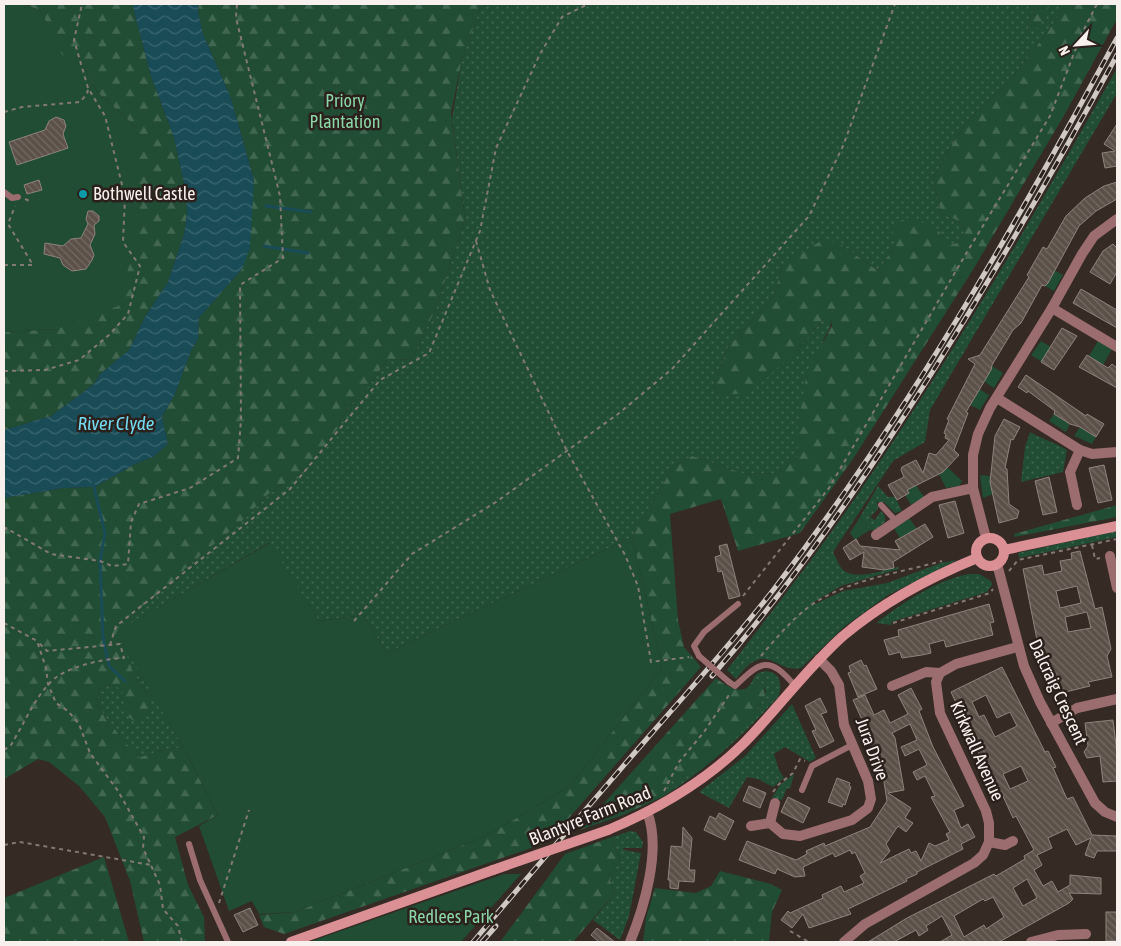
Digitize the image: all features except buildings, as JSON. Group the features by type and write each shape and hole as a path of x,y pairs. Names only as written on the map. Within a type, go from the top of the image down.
{"main road":[{"path":"1004,550 1117,526"},
{"path":"986,538 995,538 1004,550 1002,559 997,564 984,565 977,558 976,549 986,538"},
{"name":"Blantyre Farm Road","path":"291,942 608,830 661,806 727,758 754,732 819,660 854,628 887,603 928,580 977,558"}],"street":[{"path":"986,538 973,488 973,455 978,434 997,398 1052,308 1082,254 1094,236 1117,219"},
{"path":"1052,308 1117,347"},
{"path":"997,398 1080,450 1092,454 1117,452"},
{"path":"1077,505 1070,472 1080,450"},
{"path":"876,535 932,497 973,488"},
{"path":"1110,556 1117,588"},
{"name":"Dalcraig Crescent","path":"997,564 1017,647 1032,686 1095,803 1106,812 1117,817"},
{"path":"892,686 926,672 940,673 966,660 1017,647"},
{"name":"Jura Drive","path":"770,823 783,834 790,837 800,836 852,820 868,808 871,791 844,726 839,685 831,671 819,660"},
{"name":"Kirkwall Avenue","path":"940,673 936,686 940,713 986,811 990,828 989,842"},
{"path":"1051,723 1077,708 1117,699"},
{"path":"751,826 770,823 775,803"},
{"path":"630,942 639,918 650,870 653,836 647,812"},
{"path":"844,942 865,924 974,863 982,855 989,842 1005,845 1013,841"},
{"path":"1032,942 1058,935 1086,934"}],"lane":[{"path":"4,192 12,198 18,197"},
{"path":"881,505 896,521"},
{"path":"738,604 704,632 694,646 699,656 735,686 755,667 771,665 782,671 795,686"},
{"path":"802,790 812,766 852,745"},
{"path":"190,844 200,880 228,942"}],"path":[{"path":"4,371 45,370 80,360 109,335 128,314 140,266 122,242 125,196 105,116 88,88 74,40 82,4"},
{"path":"4,530 6,528 51,554 100,561 112,566 128,564 131,522 140,504 190,488 238,458 241,420 240,286 284,258 280,196 236,18 237,4"},
{"path":"110,645 116,626 290,489 380,380 429,353 480,231 496,148 540,54 562,17 588,4"},
{"path":"354,621 412,554 496,502 618,414 672,369 809,216 843,146 895,4"},
{"path":"738,604 829,488 967,252 1050,116 1081,35 1097,4"},
{"path":"4,112 22,107 80,102 87,94 88,88"},
{"path":"4,265 33,264 8,224 18,197 30,201"},
{"path":"476,242 490,290 568,450 625,555 638,586 651,662 699,656"},
{"path":"893,623 990,593 1018,560 1117,539"},
{"path":"1092,544 1095,559 1110,556"},
{"path":"755,667 783,630 817,601 847,588 944,561"},
{"path":"4,623 37,641 47,651 120,644 124,658 102,659 59,676 48,684 11,745 4,750"},
{"path":"37,641 46,668 48,684 56,703 79,724 90,753 118,790 144,837 143,848 160,885 163,909 178,926 182,942"},
{"path":"661,806 665,787 679,762 704,732 735,686"},
{"path":"775,803 775,800 770,799 772,794 778,785 793,773 800,758 812,766"},
{"path":"216,914 249,810"},
{"path":"4,845 20,842 152,865"},
{"path":"790,931 809,942"}],"green space":[{"path":"4,4 21,4 40,10 62,55 79,58 97,92 136,127 139,229 118,306 57,329 4,332"},
{"path":"21,4 132,4 151,76 174,138 186,192 187,214 184,234 168,282 146,315 129,350 100,374 94,384 51,416 4,430 4,332 57,329 136,127 97,92 79,58 62,56 40,10"},
{"name":"Priory Plantation","path":"199,4 487,4 480,9 462,59 451,113 465,219 436,308 412,359 387,360 365,391 348,407 338,428 313,461 300,474 267,495 241,522 185,568 180,578 116,626 133,672 149,697 151,706 144,718 135,722 125,714 122,689 111,685 99,689 97,704 108,721 138,758 159,751 183,747 218,815 175,837 188,885 204,917 205,942 144,942 130,881 105,817 79,786 49,762 38,759 4,779 4,498 64,488 95,487 135,464 153,457 168,444 162,417 175,394 191,351 198,339 199,318 242,269 254,180 231,98 203,34 198,12"},
{"path":"487,4 1035,4 1027,32 1045,12 1049,4 1066,4 1047,33 1006,85 975,113 957,136 933,179 941,213 959,221 965,230 958,243 952,244 946,241 937,229 896,244 878,271 842,245 783,264 774,296 728,347 714,385 718,394 794,353 824,319 831,319 812,371 800,414 798,428 799,456 777,474 742,473 692,456 673,467 632,537 387,653 363,615 319,621 269,543 117,632 183,747 159,751 138,759 97,704 99,689 111,685 149,697 133,672 116,632 116,626 180,578 185,568 241,522 267,495 300,474 313,461 338,428 348,407 365,391 387,360 412,359 436,308 465,219 452,118 462,59 480,9"},
{"path":"1035,4 1049,4 1040,27 1027,32"},
{"path":"1066,4 1117,4 1117,19 1066,112 974,268 853,459 800,533 738,551 721,499 670,514 678,620 684,647 701,667 548,842 284,934 264,927 259,915 295,912 486,836 570,786 662,668 632,537 673,467 692,456 742,473 777,474 799,456 796,438 807,371 832,326 831,319 824,319 794,353 749,394 718,394 714,385 728,347 774,296 783,264 824,239 842,245 878,271 896,244 892,238 893,224 910,217 937,229 952,244 958,243 965,230 959,221 941,213 933,179 957,136 975,113 1006,85 1047,33"},
{"path":"1117,68 1117,93 930,410 925,442 893,461 833,552 843,570 855,575 898,567 899,569 841,586 814,602 815,604 843,591 887,583 941,563 957,560 888,595 845,626 801,668 784,666 770,660 756,660 736,679 727,670 833,530 900,432 996,278"},
{"path":"1054,270 1063,275 1054,291 1045,286"},
{"path":"1041,341 1051,347 1042,362 1031,355"},
{"path":"1098,341 1112,349 1103,365 1089,356"},
{"path":"992,366 1003,373 994,388 983,381"},
{"path":"979,389 989,395 980,410 970,405"},
{"path":"1054,414 1070,424 1066,432 1049,421"},
{"path":"1080,427 1096,437 1092,444 1074,436"},
{"path":"1030,432 1067,450 1063,472 1021,482 1025,447"},
{"path":"944,464 962,481 959,486 946,488 939,474"},
{"path":"980,475 990,476 990,482 1000,483 993,494 983,498"},
{"path":"916,485 924,497 911,505 905,495 909,493 907,490"},
{"path":"878,486 888,497 895,497 902,511 895,513 884,502 877,502 878,509 870,517 875,520 881,511 885,516 885,522 875,530 870,530 860,517"},
{"path":"1117,505 1117,517 1015,537 1014,534"},
{"path":"860,517 870,530 855,540 850,533"},
{"path":"909,518 917,529 900,538 894,528"},
{"path":"1117,531 1117,537 1019,558 1018,553"},
{"path":"632,537 662,668 570,786 486,836 295,912 259,914 252,901 229,911 199,826 218,815 183,747 116,632 270,543 319,621 363,615 387,653"},
{"path":"968,574 979,574 991,581 992,585 987,592 891,622 892,625 876,623 931,587"},
{"path":"766,671 778,677 780,688 778,697 752,725 724,750 664,796 670,780 711,758 760,705 766,692 764,686 754,677 758,673"},
{"path":"754,677 764,686 765,697 736,734 708,761 681,779 670,780 664,796 623,815 580,830 716,678 732,688 742,690 751,684"},
{"path":"792,704 816,758 810,762 785,747 774,754 779,770 784,778 773,787 758,779 747,777 729,808 699,792 745,756"},
{"path":"794,774 790,789 787,788 782,800 772,798 780,785"},
{"path":"630,831 636,832 643,842 642,848 623,848 624,850 641,853 629,916 620,940 593,920 615,893 610,880 620,859 612,837"},
{"path":"612,837 620,859 610,880 615,893 573,942 500,942 565,854"},
{"path":"104,857 129,942 4,942 4,898"},
{"path":"720,871 771,884 782,890 772,912 769,942 643,942 646,918 655,888 696,893 711,886"},
{"name":"Redlees Park","path":"504,874 521,874 461,942 309,942"}],"water":[{"name":"River Clyde","path":"132,4 199,4 198,12 203,34 231,98 254,180 250,248 242,269 199,318 198,339 191,351 175,394 162,417 168,444 153,457 135,464 95,487 64,488 4,498 4,430 51,416 94,384 100,374 129,350 146,315 168,282 184,234 187,214 186,192 174,138 151,76"}],"waterway":[{"path":"266,206 311,212"},
{"path":"264,246 308,253"},
{"path":"93,483 105,533 100,561 103,637 109,666 125,681"}],"railway":[{"path":"473,942 714,662 774,589 822,524 869,457 956,320 1039,180 1117,38"},
{"path":"712,676 801,566 856,489 908,411 1004,254 1117,55"},
{"path":"482,942 496,926"}],"place":[{"name":"Bothwell Castle","path":"83,194"}]}
